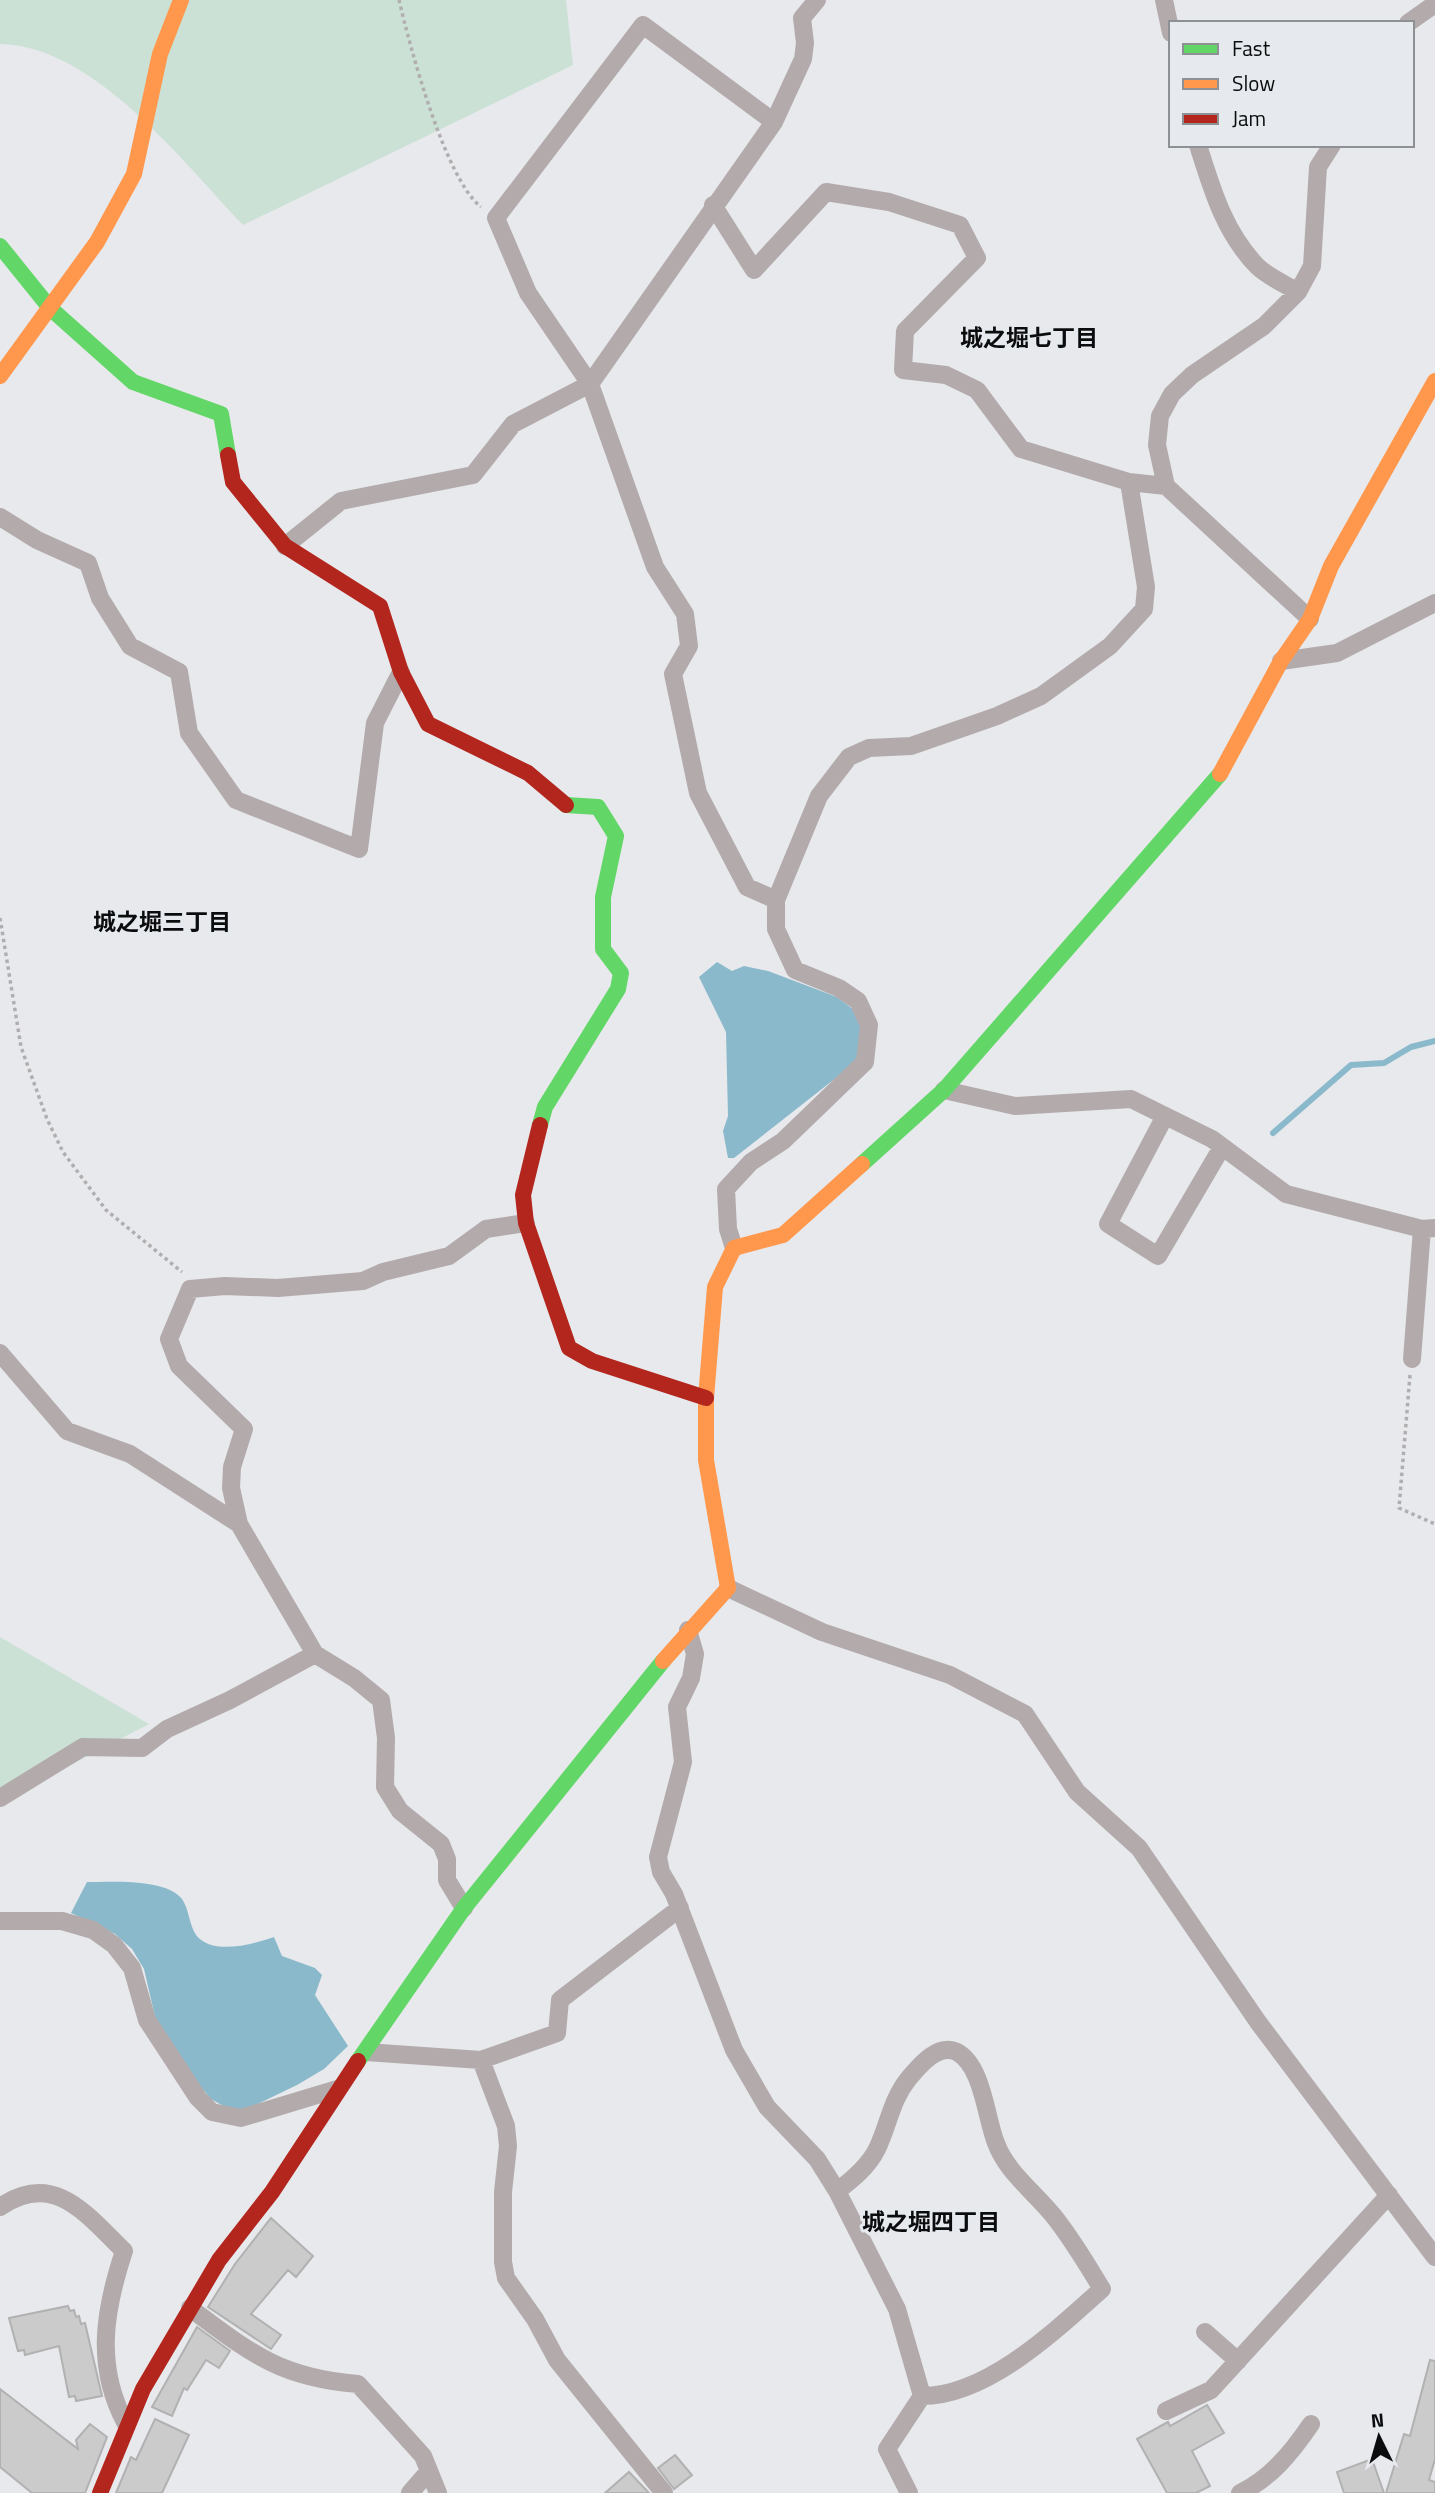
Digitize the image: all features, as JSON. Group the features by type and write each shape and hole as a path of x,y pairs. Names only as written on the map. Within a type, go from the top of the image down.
{"street":[{"path":"0,376 97,242 134,174 160,54 181,0"},
{"path":"285,546 341,501 473,475 513,425 590,384 713,205 774,122 803,59 805,43 802,18 817,0"},
{"path":"1164,0 1169,24"},
{"path":"1411,21 1435,4"},
{"path":"774,122 643,25 496,218 528,293 590,384 655,567 685,614 689,646 673,674 698,793 747,887 776,900"},
{"path":"1199,147 1218,208 1237,242 1258,268 1298,292"},
{"path":"1310,619 1166,485 1157,445 1160,416 1172,394 1192,375 1264,326 1298,292 1312,266 1318,167 1331,147"},
{"path":"713,205 754,270 826,192 889,202 960,225 978,258 905,331 903,370 946,375 977,390 1021,449 1129,482 1166,485"},
{"path":"0,246 50,308 133,382 221,414 233,482 285,546 380,606 401,672 428,724 486,755 528,773 563,805 598,807 616,836 603,897 603,948 621,973 618,989 545,1107 523,1195 526,1223 569,1348 592,1361 706,1398"},
{"path":"734,1248 783,1235 944,1090 1223,771 1281,661 1310,619 1331,566 1435,381"},
{"path":"728,1588 706,1460 706,1398 715,1287 734,1248 728,1229 726,1189 751,1162 783,1141 864,1062 869,1026 858,1001 839,988 794,970 776,929 776,900 819,796 849,757 869,748 911,747 997,716 1041,696 1110,646 1144,609 1146,587 1129,482"},
{"path":"0,517 37,541 88,563 100,598 130,646 179,672 189,733 236,800 359,849 375,723 401,672"},
{"path":"1281,661 1337,653 1435,603"},
{"path":"944,1090 1015,1106 1131,1099 1222,1147 1286,1194 1429,1228 1412,1359"},
{"path":"1165,1116 1108,1224 1158,1256 1222,1147"},
{"path":"464,1909 447,1880 447,1859 440,1844 400,1811 385,1787 386,1738 381,1700 354,1678 315,1654 239,1524 232,1488 232,1467 244,1429 178,1366 170,1348 172,1329 190,1289 225,1286 278,1288 363,1281 383,1272 449,1256 486,1229 526,1223"},
{"path":"0,1353 66,1431 131,1454 239,1524"},
{"path":"100,2493 109,2484 126,2424 190,2308 224,2252 310,2136 389,2013 464,1909 688,1630 728,1588"},
{"path":"728,1588 822,1632 950,1675 1025,1714 1077,1792 1139,1849 1258,2022 1435,2257"},
{"path":"688,1630 695,1654 691,1678 677,1706 683,1762 681,1781 659,1857 662,1871 680,1908 722,2020 749,2080 778,2122 817,2159 837,2191 897,2309 922,2396 887,2449 909,2493"},
{"path":"0,1798 83,1747 142,1748 167,1729 230,1700 315,1654"},
{"path":"366,2052 481,2060 557,2033 559,2000 680,1908"},
{"path":"0,1921 62,1921 93,1930 114,1945 132,1968 141,2006 151,2027 198,2098 212,2112 241,2118 338,2089"},
{"path":"837,2191 856,2176 876,2150 889,2110 912,2075 935,2053 948,2050 958,2053 968,2063 981,2090 995,2143 1005,2160 1052,2214 1102,2289 1045,2338 983,2380 942,2396 922,2396"},
{"path":"481,2060 506,2126 508,2146 503,2192 503,2262 506,2278 535,2319 557,2360 664,2493"},
{"path":"0,2207 18,2195 52,2192 93,2221 124,2251 109,2297 104,2329 113,2400 126,2424"},
{"path":"1166,2411 1211,2390 1388,2194"},
{"path":"190,2308 260,2357 284,2370 310,2379 358,2384 423,2456 438,2493"},
{"path":"1205,2332 1238,2361"},
{"path":"1249,2491 1292,2451 1311,2424"},
{"path":"410,2493 429,2471"}],"path":[{"path":"399,0 410,46 439,134 471,199 496,218"},
{"path":"0,918 21,1047 47,1119 63,1152 106,1210 184,1274 190,1289"},
{"path":"1412,1359 1399,1508 1435,1524"}],"green space":[{"path":"0,0 566,0 573,65 243,225 164,140 102,85 69,64 35,49 0,44"},
{"path":"0,1637 149,1724 0,1802"}],"water":[{"path":"717,962 732,971 744,966 768,971 837,997 854,1010 864,1033 855,1063 734,1158 728,1158 723,1131 728,1116 726,1032 699,977"},
{"path":"87,1882 151,1884 174,1892 182,1899 196,1935 212,1945 233,1946 274,1937 282,1956 315,1968 322,1975 315,1995 348,2046 324,2069 245,2110 225,2107 211,2099 195,2080 156,2021 144,1969 132,1949 115,1934 71,1913"}],"building":[{"path":"271,2218 313,2256 296,2277 288,2270 251,2314 281,2335 271,2349 208,2307 235,2264"},
{"path":"68,2306 70,2311 74,2310 76,2317 79,2316 81,2324 85,2323 102,2396 76,2401 75,2396 69,2397 59,2346 25,2355 24,2350 18,2351 9,2318"},
{"path":"197,2327 230,2351 219,2368 206,2360 187,2390 184,2388 172,2416 152,2407"},
{"path":"1430,2360 1435,2361 1435,2459 1429,2480 1435,2482 1435,2493 1386,2493 1404,2434 1410,2436"},
{"path":"0,2389 78,2449 76,2440 90,2424 107,2437 85,2493 32,2493 0,2467"},
{"path":"1207,2405 1224,2433 1192,2451 1210,2486 1196,2493 1167,2493 1137,2439 1168,2422 1170,2426"},
{"path":"155,2419 189,2435 162,2493 116,2493 131,2457 136,2460"},
{"path":"675,2455 692,2475 674,2489 658,2468"},
{"path":"1372,2459 1384,2493 1344,2493 1337,2472"},
{"path":"629,2472 649,2493 605,2493"}],"waterway":[{"path":"1273,1133 1351,1065 1384,1063 1411,1047 1435,1041"}],"traffic: fast":[{"path":"0,246 50,308 133,382 221,414 228,455"},
{"path":"862,1164 944,1090 1220,774"},
{"path":"540,1125 545,1107 618,989 621,973 603,949 603,897 616,836 598,807 566,805"},
{"path":"358,2061 464,1908 663,1661"}],"traffic: slow":[{"path":"0,376 97,242 134,174 160,54 181,0"},
{"path":"1220,774 1281,661 1310,619 1331,566 1435,381"},
{"path":"663,1661 728,1588 706,1460 706,1398 715,1287 734,1248 783,1235 862,1164"}],"traffic: jam":[{"path":"228,455 233,482 285,546 380,606 401,672 428,724 528,773 566,805"},
{"path":"540,1125 523,1195 526,1223 569,1348 592,1361 706,1398"},
{"path":"100,2493 143,2389 219,2260 272,2192 358,2061"}],"district":[{"name":"城之堀七丁目","path":"1029,337"},
{"name":"城之堀三丁目","path":"162,921"},
{"name":"城之堀四丁目","path":"931,2221"}]}
